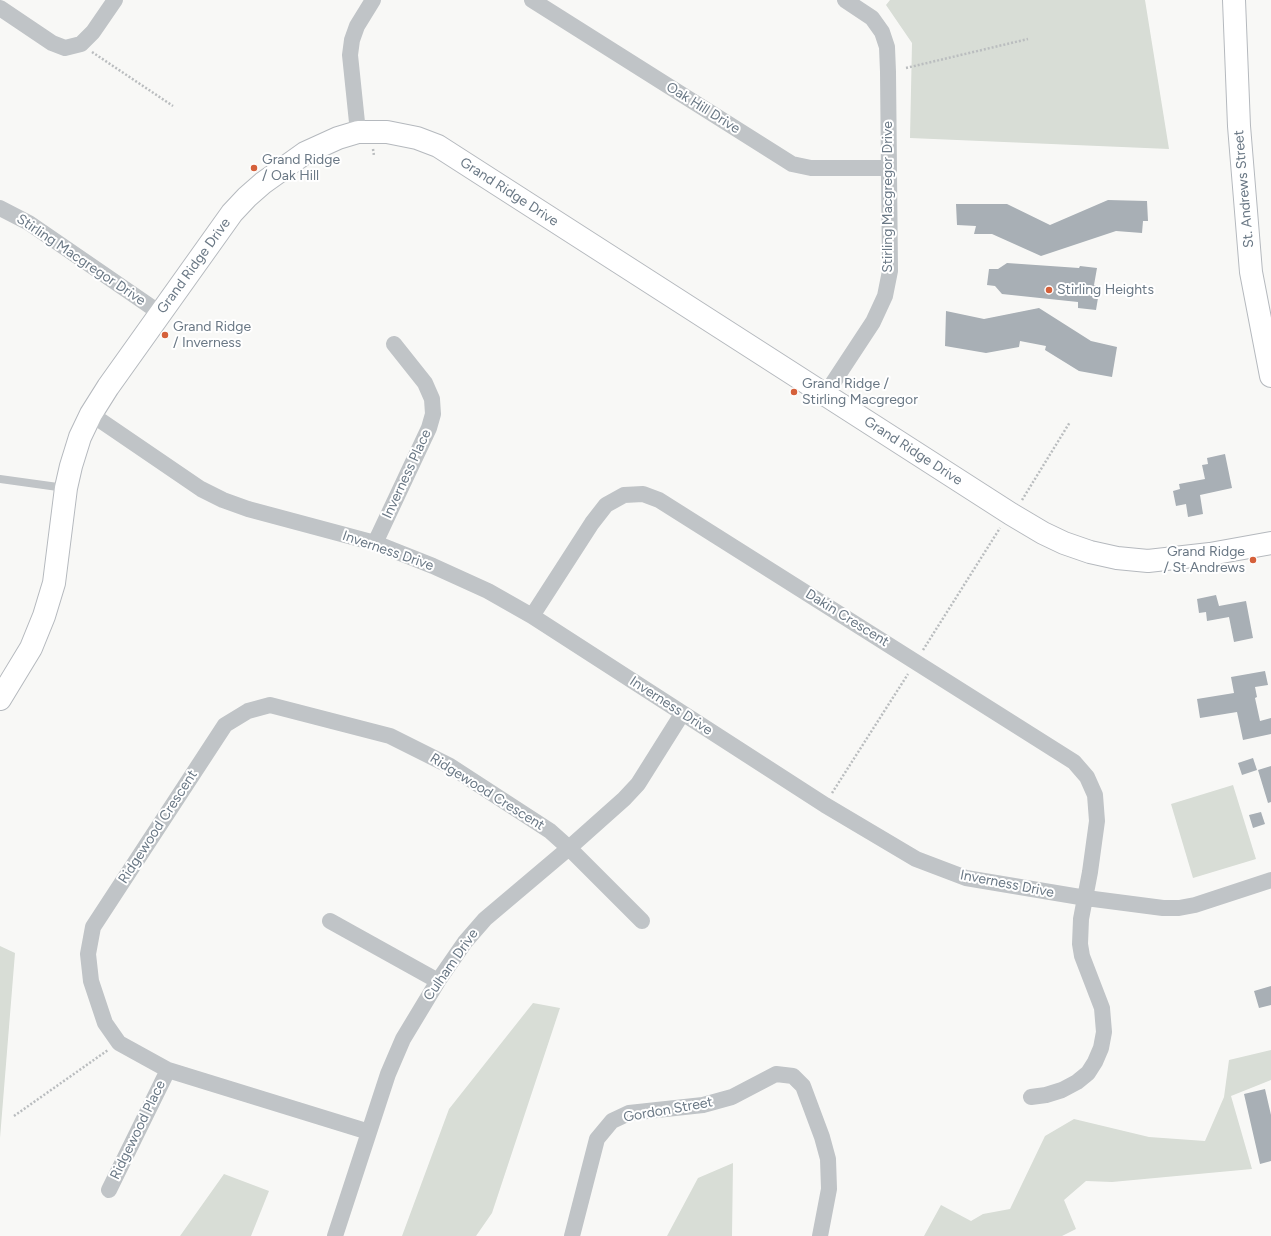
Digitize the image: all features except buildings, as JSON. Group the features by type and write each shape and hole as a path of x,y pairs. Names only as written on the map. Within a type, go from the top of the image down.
{"street":[{"path":"0,8 52,44 65,48 81,44 93,32 115,0"},
{"path":"358,132 350,55 352,40 357,26 373,0"},
{"name":"Oak Hill Drive","path":"532,0 792,164 810,168 889,168"},
{"name":"Stirling Macgregor Drive","path":"825,395 873,322 885,296 890,270 888,72 886,47 882,32 872,18 845,0"},
{"name":"St. Andrews Street","path":"1234,0 1239,126 1251,272 1271,376"},
{"name":"Grand Ridge Drive","path":"0,699 31,648 44,616 54,583 66,488 71,466 80,437 91,414 108,387 232,213 247,197 263,183 305,153 338,138 358,132 387,132 417,138 438,146 825,395 1043,533 1064,543 1090,552 1117,558 1148,561 1210,554 1271,543"},
{"name":"Stirling Macgregor Drive","path":"0,208 29,223 160,313"},
{"name":"Inverness Place","path":"376,544 384,522 429,428 433,414 432,399 425,384 394,344"},
{"name":"Inverness Drive","path":"91,414 201,489 223,500 248,509 376,544 433,566 488,591 532,616 825,805 916,859 945,871 966,878 1086,898 1163,908 1179,908 1195,905 1271,880"},
{"name":"Dakin Crescent","path":"532,616 592,523 606,505 624,495 643,494 659,500 1074,762 1087,777 1095,795 1096,828 1082,919 1080,944 1082,956 1102,1008 1104,1032 1101,1048 1088,1073 1077,1082 1062,1090 1046,1095 1031,1097"},
{"name":"Ridgewood Crescent","path":"369,1132 168,1070 119,1043 105,1023 91,981 88,954 93,927 225,725 248,711 270,705 390,736 450,766 550,831 642,921"},
{"name":"Culham Drive","path":"335,1236 388,1074 403,1039 438,981 465,942 485,919 569,848 624,799 638,784 682,714"},
{"path":"330,921 438,981"},
{"name":"Ridgewood Place","path":"109,1190 168,1070"},
{"name":"Gordon Street","path":"572,1236 597,1139 612,1121 629,1113 702,1106 732,1096 776,1074 793,1076 803,1086 822,1137 828,1159 829,1189 820,1236"}],"lane":[{"path":"0,480 66,488"}],"path":[{"path":"906,68 1028,40"},
{"path":"81,44 173,106"},
{"path":"1019,505 1070,422"},
{"path":"921,653 1004,522"},
{"path":"825,805 911,669"},
{"path":"14,1116 119,1043"}],"shaded area":[{"path":"890,0 1145,0 1169,149 910,138 912,43 886,5"},
{"path":"1233,785 1256,859 1193,878 1171,804"},
{"path":"0,946 15,953 0,1138"},
{"path":"533,1003 560,1008 492,1213 476,1236 402,1236 449,1109"},
{"path":"1271,1050 1271,1080 1231,1096 1252,1169 1112,1182 1086,1181 1064,1200 1076,1229 1062,1236 924,1236 941,1205 971,1221 983,1214 1010,1209 1045,1136 1074,1119 1149,1137 1205,1141 1224,1097 1229,1060"},
{"path":"733,1163 732,1236 667,1236 698,1178"},
{"path":"224,1174 269,1191 251,1236 180,1236"}],"place":[{"name":"Grand Ridge / Oak Hill","path":"254,168"},
{"name":"Stirling Heights","path":"1049,290"},
{"name":"Grand Ridge / Inverness","path":"165,335"},
{"name":"Grand Ridge / Stirling Macgregor","path":"794,392"},
{"name":"Grand Ridge / St Andrews","path":"1253,560"}]}
